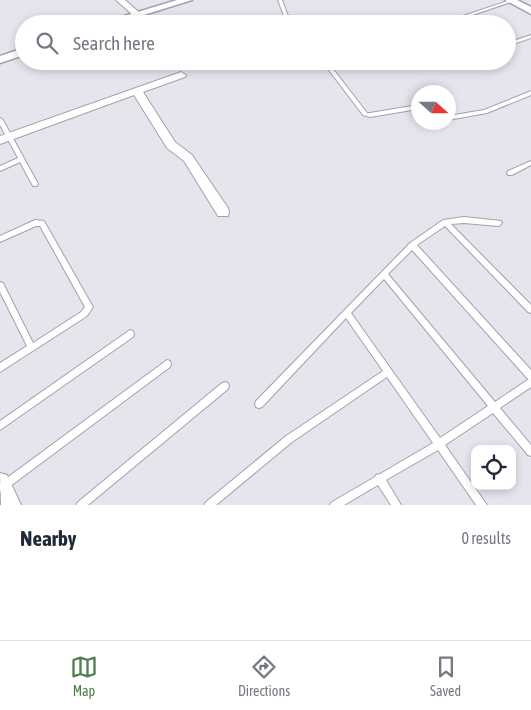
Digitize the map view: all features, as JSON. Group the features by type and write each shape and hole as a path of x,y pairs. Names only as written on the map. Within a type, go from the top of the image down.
{"street":[{"path":"120,0 137,14"},
{"path":"134,15 187,0"},
{"path":"511,0 531,11"},
{"path":"0,60 15,54"},
{"path":"4,139 181,75"},
{"path":"137,91 171,145 188,158 223,212"},
{"path":"1,485 11,505"}],"lane":[{"path":"280,0 286,15"},
{"path":"467,15 515,0"},
{"path":"516,42 531,36"},
{"path":"331,70 365,114 370,115 411,108"},
{"path":"456,117 485,112 531,93"},
{"path":"0,120 4,139 21,159 35,184"},
{"path":"0,168 21,159"},
{"path":"510,173 531,163"},
{"path":"259,404 412,245 445,222 464,220 500,223"},
{"path":"445,222 531,310"},
{"path":"0,239 35,223 42,223 90,307 84,314 0,368"},
{"path":"412,245 531,376"},
{"path":"384,274 495,406 531,452"},
{"path":"0,285 31,347"},
{"path":"347,313 482,505"},
{"path":"0,426 130,334"},
{"path":"1,485 167,364"},
{"path":"209,505 289,438 388,372"},
{"path":"335,505 438,445 531,382"},
{"path":"81,505 226,386"},
{"path":"379,478 396,505"}]}
